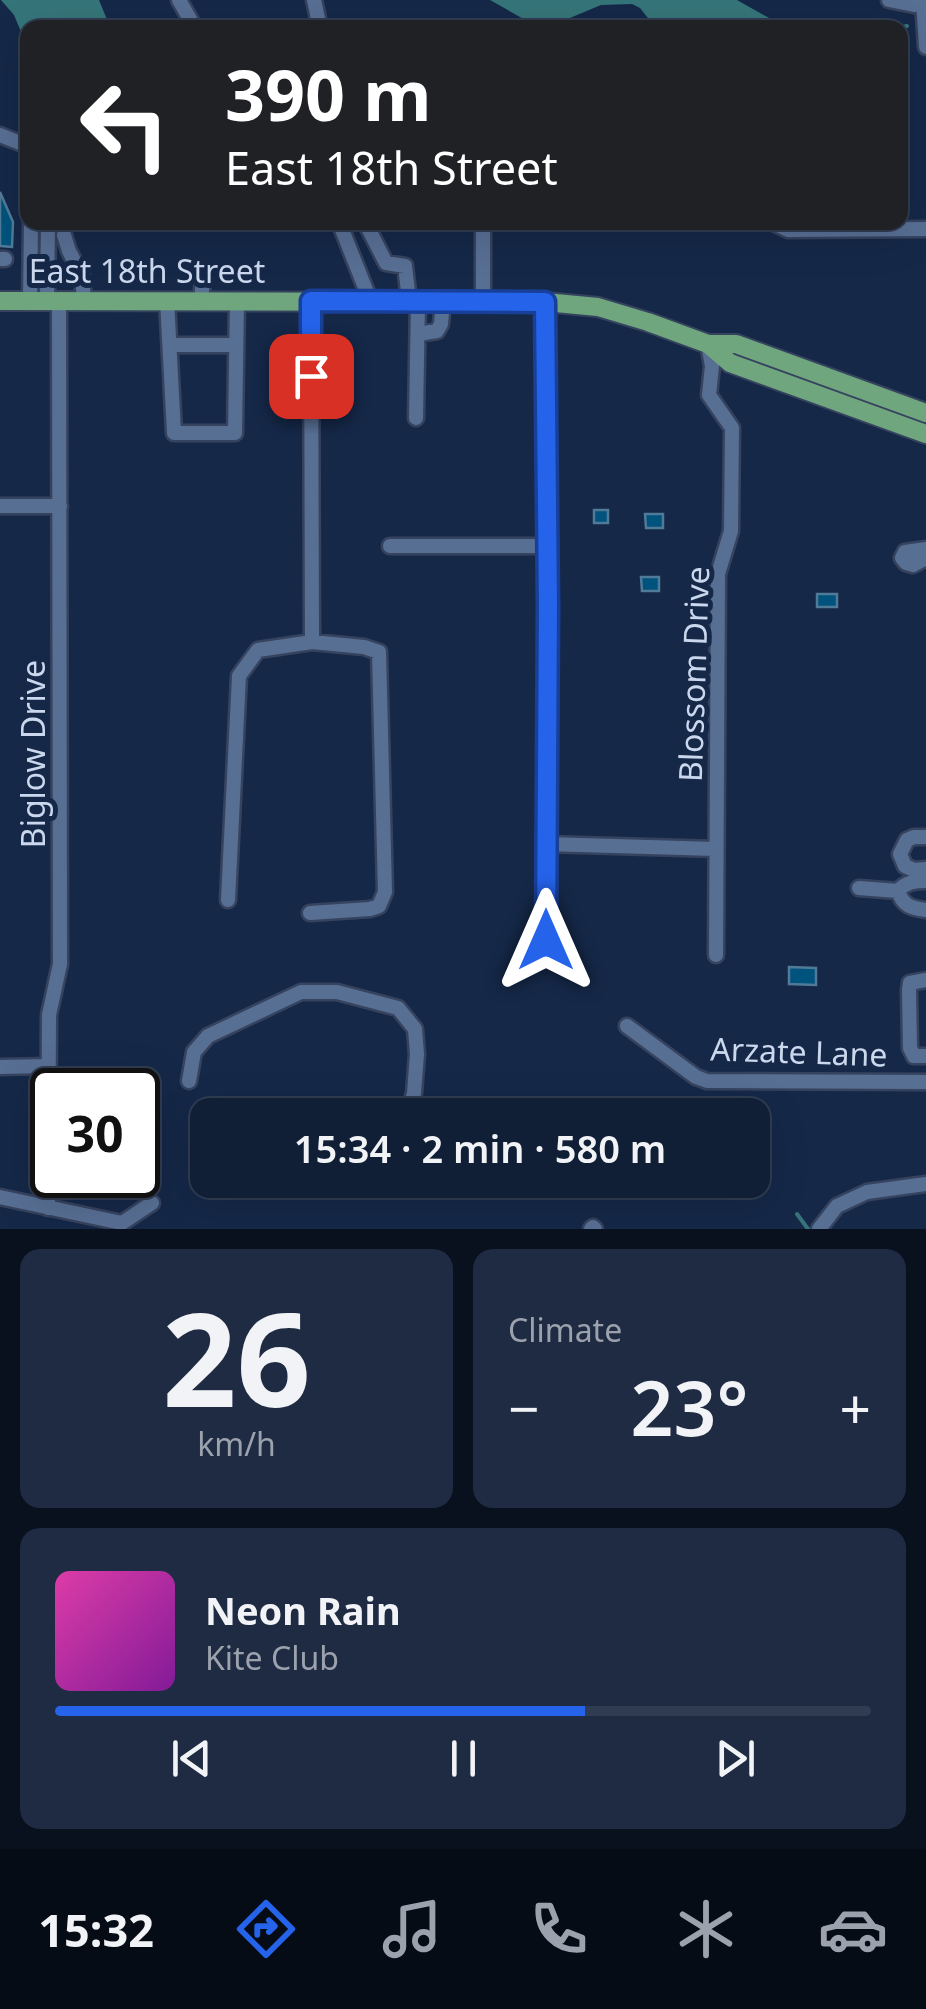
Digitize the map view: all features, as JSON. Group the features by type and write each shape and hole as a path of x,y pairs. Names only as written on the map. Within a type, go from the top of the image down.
{"main road":[{"name":"East 18th Street","path":"0,300 483,301 598,307 708,344 736,344 926,412"},
{"name":"East 18th Street","path":"708,344 730,363 926,434"}],"street":[{"path":"890,0 914,5 922,2 926,48"},
{"path":"32,230 45,300"},
{"path":"45,300 48,230"},
{"path":"68,230 69,251 82,276 84,300"},
{"path":"342,230 370,300"},
{"path":"369,230 386,263 405,266 418,334 416,418"},
{"path":"483,230 483,301"},
{"path":"201,300 204,270"},
{"name":"Biglow Drive","path":"45,300 60,506 60,964 49,1015 48,1208"},
{"path":"167,300 174,433 235,433 237,300"},
{"path":"311,301 312,642"},
{"path":"418,334 437,331 443,301"},
{"path":"545,302 546,940"},
{"name":"Blossom Drive","path":"708,344 712,366 709,395 732,428 732,531 718,574 716,956"},
{"path":"170,345 236,345"},
{"path":"0,506 60,506"},
{"path":"390,546 546,546"},
{"path":"926,549 905,552 902,558 913,564 926,558"},
{"path":"228,900 239,676 258,650 312,642 364,647 379,652 384,892 379,906 370,909 310,913"},
{"path":"926,837 907,840 900,854 905,866 926,870"},
{"path":"546,844 716,850"},
{"path":"859,888 898,891 913,881 926,881"},
{"path":"898,891 910,908 926,910"},
{"path":"926,980 910,983 908,990 910,1048 914,1056 926,1056"},
{"path":"189,1081 194,1052 208,1036 300,992 337,992 398,1008 415,1029 413,1098"},
{"name":"Arzate Lane","path":"627,1026 696,1078 926,1082"},
{"path":"0,1066 48,1066"},
{"path":"820,1229 838,1206 867,1192 926,1184"},
{"path":"0,1197 122,1223 152,1203"}],"shaded area":[{"path":"1,0 99,0 107,20 20,20 20,29"},
{"path":"490,0 737,0 773,20 649,20 632,4 601,5 565,20 525,20"}],"building":[{"path":"0,192 13,222 12,247 0,246"},
{"path":"594,510 608,510 608,523 594,523"},
{"path":"645,514 663,514 663,528 646,528"},
{"path":"641,577 659,577 659,591 642,591"},
{"path":"817,594 837,594 837,607 817,607"},
{"path":"789,967 816,968 816,985 789,984"}],"waterway":[{"path":"797,1214 808,1229"}],"route":[{"path":"311,376 311,301 545,302 546,940"}]}
